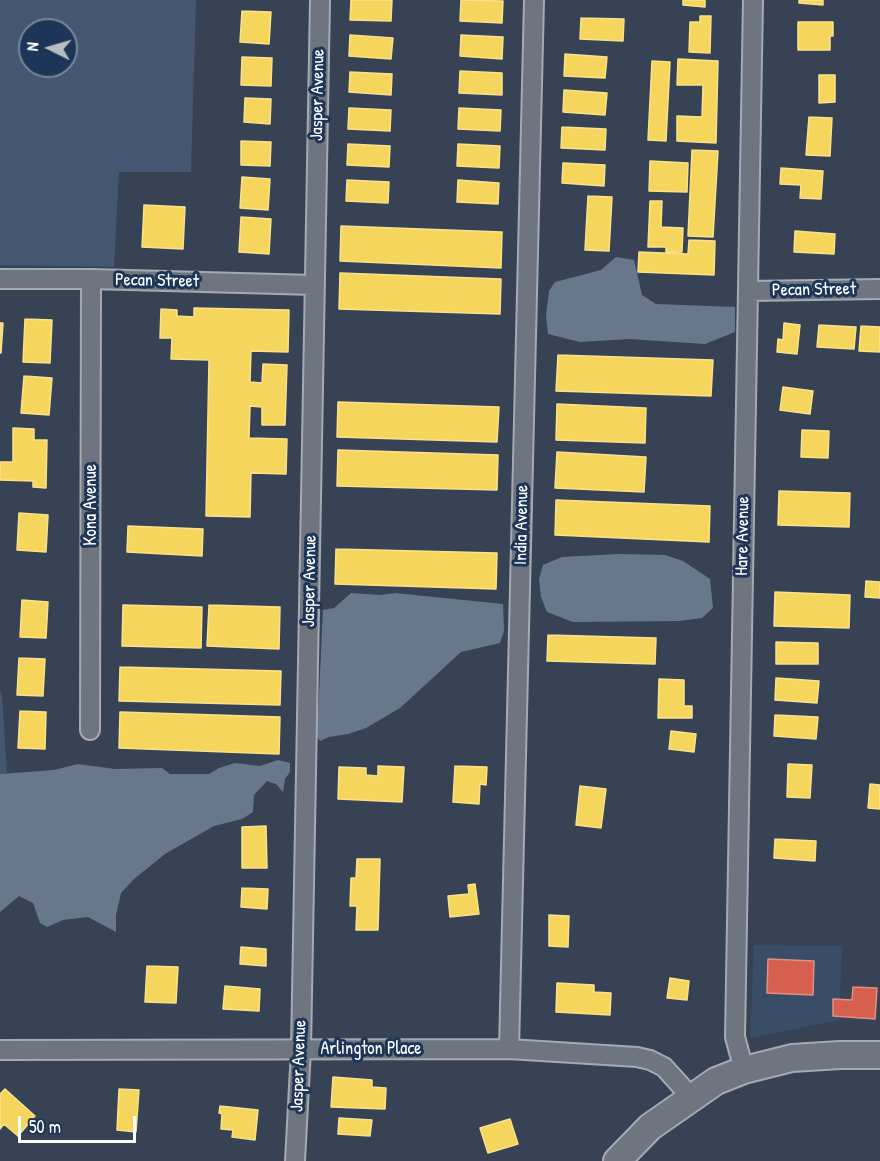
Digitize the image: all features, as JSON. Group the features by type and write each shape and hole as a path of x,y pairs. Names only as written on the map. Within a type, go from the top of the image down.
{"main road":[{"path":"617,1161 650,1127 716,1080 744,1070 792,1058 880,1055"}],"street":[{"name":"Jasper Avenue","path":"295,1161 301,1049 320,0"},
{"name":"India Avenue","path":"509,1049 534,0"},
{"name":"Hare Avenue","path":"744,1070 735,1037 753,0"},
{"name":"Pecan Street","path":"0,279 315,285"},
{"name":"Kona Avenue","path":"90,730 92,279"},
{"name":"Pecan Street","path":"748,291 880,289"},
{"name":"Arlington Place","path":"0,1050 509,1049 637,1057 651,1060 664,1067 691,1097"}],"shaded area":[{"path":"0,0 196,0 191,172 119,172 114,267 0,265"},
{"path":"616,257 634,260 642,295 656,304 735,307 735,332 705,344 629,339 580,342 548,334 546,315 549,291 555,282 601,270"},
{"path":"619,554 665,555 683,561 710,579 713,608 702,618 679,621 573,622 547,612 541,597 539,579 543,565 562,557"},
{"path":"351,593 380,595 395,593 503,604 504,631 500,643 461,652 400,708 366,728 320,741 317,737 323,610 334,608"},
{"path":"0,691 7,773 0,774"},
{"path":"278,760 290,763 290,772 285,779 283,792 276,784 267,781 254,795 253,812 242,819 214,826 165,854 134,879 121,893 116,915 116,932 88,917 63,920 47,927 40,923 33,903 19,896 0,912 0,774 54,770 78,764 115,769 162,768 170,774 209,774 235,763 260,766"},
{"path":"754,945 842,946 839,1020 750,1038"}],"building: Homes":[{"path":"351,0 392,0 391,21 350,20"},
{"path":"461,0 503,1 502,23 460,21"},
{"path":"683,0 705,0 705,7 683,5"},
{"path":"799,0 823,0 823,5 799,3"},
{"path":"242,11 271,12 269,44 240,42"},
{"path":"700,16 711,16 710,53 689,52 690,22 700,22"},
{"path":"581,18 624,19 623,41 580,39"},
{"path":"798,22 833,22 830,50 798,50"},
{"path":"350,35 393,38 391,59 349,56"},
{"path":"461,35 503,37 502,59 460,56"},
{"path":"565,54 607,57 605,78 564,76"},
{"path":"242,57 272,58 271,86 241,85"},
{"path":"678,59 718,61 716,143 677,141 677,116 702,117 703,85 677,85"},
{"path":"652,61 670,62 666,141 648,140"},
{"path":"460,71 502,73 502,95 459,93"},
{"path":"350,72 392,74 391,95 349,92"},
{"path":"819,75 835,75 835,102 819,103"},
{"path":"564,90 607,93 605,115 563,112"},
{"path":"245,98 271,99 270,124 244,122"},
{"path":"349,108 391,110 390,131 348,129"},
{"path":"459,108 501,110 500,131 458,129"},
{"path":"809,117 832,118 830,156 806,155"},
{"path":"562,127 606,129 605,150 561,148"},
{"path":"241,141 271,142 270,166 241,165"},
{"path":"348,144 390,146 389,167 347,165"},
{"path":"458,144 500,146 499,168 457,166"},
{"path":"692,150 718,151 713,237 688,236"},
{"path":"650,161 688,163 687,192 649,191"},
{"path":"563,163 605,165 604,186 562,183"},
{"path":"781,168 823,171 821,199 800,198 801,185 780,184"},
{"path":"242,177 270,179 268,210 240,208"},
{"path":"347,180 389,182 388,203 346,201"},
{"path":"458,180 499,183 498,204 457,202"},
{"path":"588,196 612,197 609,251 585,250"},
{"path":"650,201 662,201 661,227 683,228 682,252 666,252 666,247 648,247"},
{"path":"144,205 185,207 183,249 142,247"},
{"path":"241,217 271,219 269,254 239,252"},
{"path":"341,226 502,232 501,268 340,261"},
{"path":"795,231 835,234 834,254 794,252"},
{"path":"689,240 715,241 714,275 638,272 639,252 688,254"},
{"path":"340,273 501,279 500,314 339,309"},
{"path":"194,308 289,310 288,352 251,351 250,382 262,383 263,364 287,365 285,425 262,425 262,407 250,406 249,438 287,439 286,474 251,473 250,517 206,516 209,360 171,359 172,338 160,338 161,309 177,310 177,316 194,317"},
{"path":"25,319 52,320 50,363 23,362"},
{"path":"0,323 3,323 1,353 0,353"},
{"path":"784,323 800,325 797,354 777,352 778,339 783,340"},
{"path":"819,325 856,327 854,349 817,347"},
{"path":"861,326 880,327 880,352 859,351"},
{"path":"558,355 713,360 711,396 556,391"},
{"path":"24,376 52,378 49,415 21,413"},
{"path":"783,387 813,391 810,414 780,410"},
{"path":"338,402 499,407 497,442 337,437"},
{"path":"557,404 646,408 645,443 556,440"},
{"path":"13,428 34,429 34,440 47,440 46,488 33,487 33,481 0,480 0,462 13,462"},
{"path":"802,430 829,431 828,458 801,457"},
{"path":"338,450 498,455 497,490 337,486"},
{"path":"557,452 646,457 644,492 555,488"},
{"path":"779,491 850,493 849,527 778,525"},
{"path":"556,500 710,506 709,542 555,535"},
{"path":"19,513 48,515 46,552 17,550"},
{"path":"128,526 203,529 202,556 127,552"},
{"path":"336,549 497,553 496,589 335,584"},
{"path":"866,581 880,582 880,598 865,597"},
{"path":"775,592 850,595 849,628 774,626"},
{"path":"22,600 48,602 46,638 20,637"},
{"path":"123,605 202,607 201,648 122,646"},
{"path":"209,605 280,607 279,649 207,646"},
{"path":"548,635 656,638 655,664 547,661"},
{"path":"776,642 818,643 818,664 776,664"},
{"path":"19,658 45,659 43,696 17,695"},
{"path":"120,667 281,671 280,705 119,701"},
{"path":"776,678 819,681 817,703 775,700"},
{"path":"659,679 684,680 684,706 692,706 692,718 658,718"},
{"path":"20,711 46,712 45,749 18,748"},
{"path":"120,712 280,717 279,754 119,748"},
{"path":"775,715 818,717 816,739 774,736"},
{"path":"671,731 696,734 694,752 669,749"},
{"path":"788,764 812,765 810,798 787,797"},
{"path":"378,766 404,767 402,802 338,799 339,767 366,768 366,775 378,776"},
{"path":"455,766 487,767 486,785 480,784 479,804 453,802"},
{"path":"870,784 880,785 880,809 868,808"},
{"path":"580,786 606,789 601,828 576,825"},
{"path":"266,826 267,868 242,868 242,827"},
{"path":"775,839 816,841 815,861 774,858"},
{"path":"357,859 380,859 378,930 356,930 357,906 350,906 351,878 356,878"},
{"path":"475,884 479,914 450,917 448,896 469,894 468,885"},
{"path":"242,888 268,889 267,909 241,907"},
{"path":"549,915 569,916 568,947 549,946"},
{"path":"241,947 266,949 266,966 240,964"},
{"path":"147,966 178,967 176,1003 145,1002"},
{"path":"670,978 689,981 687,1000 667,998"},
{"path":"557,983 594,985 594,992 611,993 610,1015 556,1012"},
{"path":"225,986 260,989 259,1011 223,1009"},
{"path":"333,1077 372,1080 372,1087 386,1088 385,1109 331,1107"},
{"path":"5,1089 35,1116 18,1136 4,1124 0,1129 0,1094"},
{"path":"119,1089 139,1090 136,1132 117,1130"},
{"path":"220,1106 258,1110 255,1140 232,1137 233,1130 221,1129"},
{"path":"339,1118 372,1120 370,1136 338,1134"},
{"path":"510,1119 518,1144 488,1153 480,1128"}],"building: Shops":[{"path":"768,959 814,961 813,995 767,993"},
{"path":"853,987 877,988 875,1019 833,1016 833,999 852,1000"}]}
